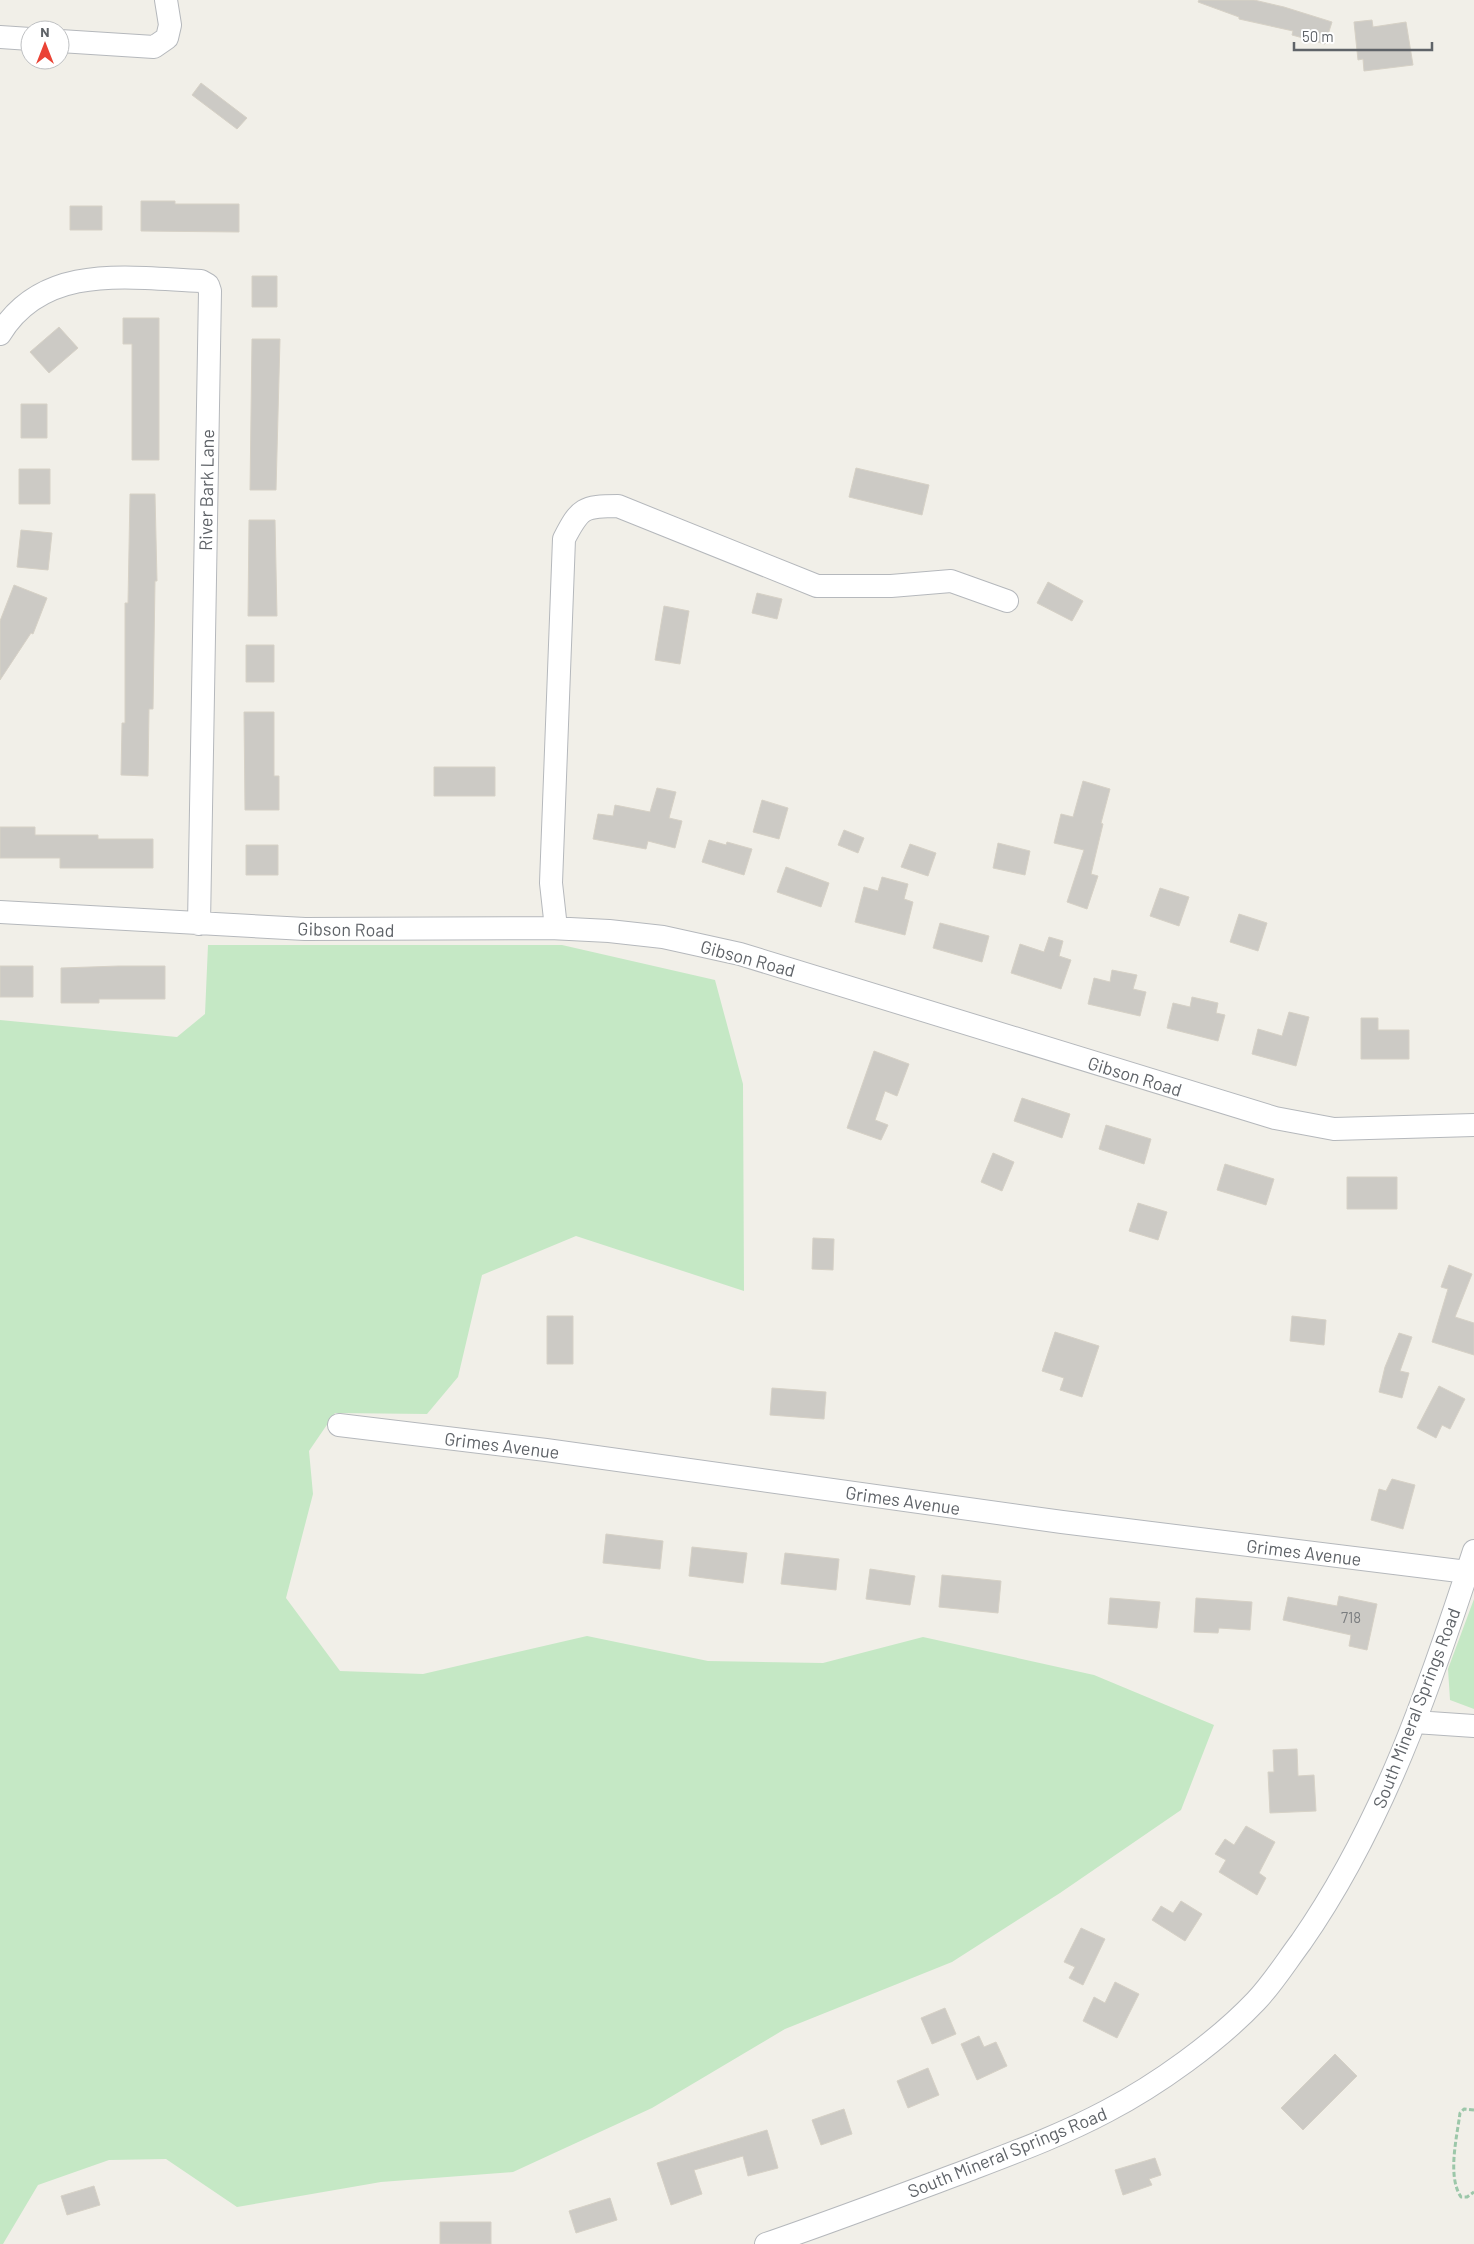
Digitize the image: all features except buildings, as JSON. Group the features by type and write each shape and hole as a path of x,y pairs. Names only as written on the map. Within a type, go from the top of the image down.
{"street":[{"path":"70,41 154,46 167,38 170,25 166,0"},
{"path":"0,37 20,38"},
{"name":"River Bark Lane","path":"0,334 16,314 34,299 54,288 76,280 98,277 201,281 208,285 210,291 199,924"},
{"path":"556,928 551,883 564,539 575,517 591,506 618,506 817,586 891,586 951,581 1007,601"},
{"name":"Gibson Road","path":"0,912 305,929 556,928 663,937 740,954 1234,1106 1302,1124 1334,1129 1474,1126"},
{"name":"Grimes Avenue","path":"339,1425 546,1450 1056,1521 1471,1562"},
{"name":"South Mineral Springs Road","path":"766,2244 863,2210 1067,2130 1139,2093 1170,2073 1224,2031 1255,2002 1274,1980 1338,1886 1376,1815 1415,1722 1471,1562"},
{"path":"1415,1722 1474,1726"}],"path":[{"path":"1474,2110 1464,2109 1460,2113 1454,2184 1461,2197 1467,2197 1474,2192"}],"green space":[{"path":"208,945 562,945 715,980 743,1084 744,1291 576,1236 482,1275 458,1377 427,1414 335,1413 309,1451 313,1494 286,1598 340,1671 423,1674 587,1636 708,1661 823,1663 923,1637 1094,1675 1214,1725 1181,1810 1060,1893 952,1962 785,2029 652,2108 513,2172 381,2182 237,2207 166,2159 109,2160 38,2185 3,2244 0,2244 0,1020 177,1037 205,1014"},
{"path":"1474,1599 1474,1709 1450,1700 1448,1669"}]}
